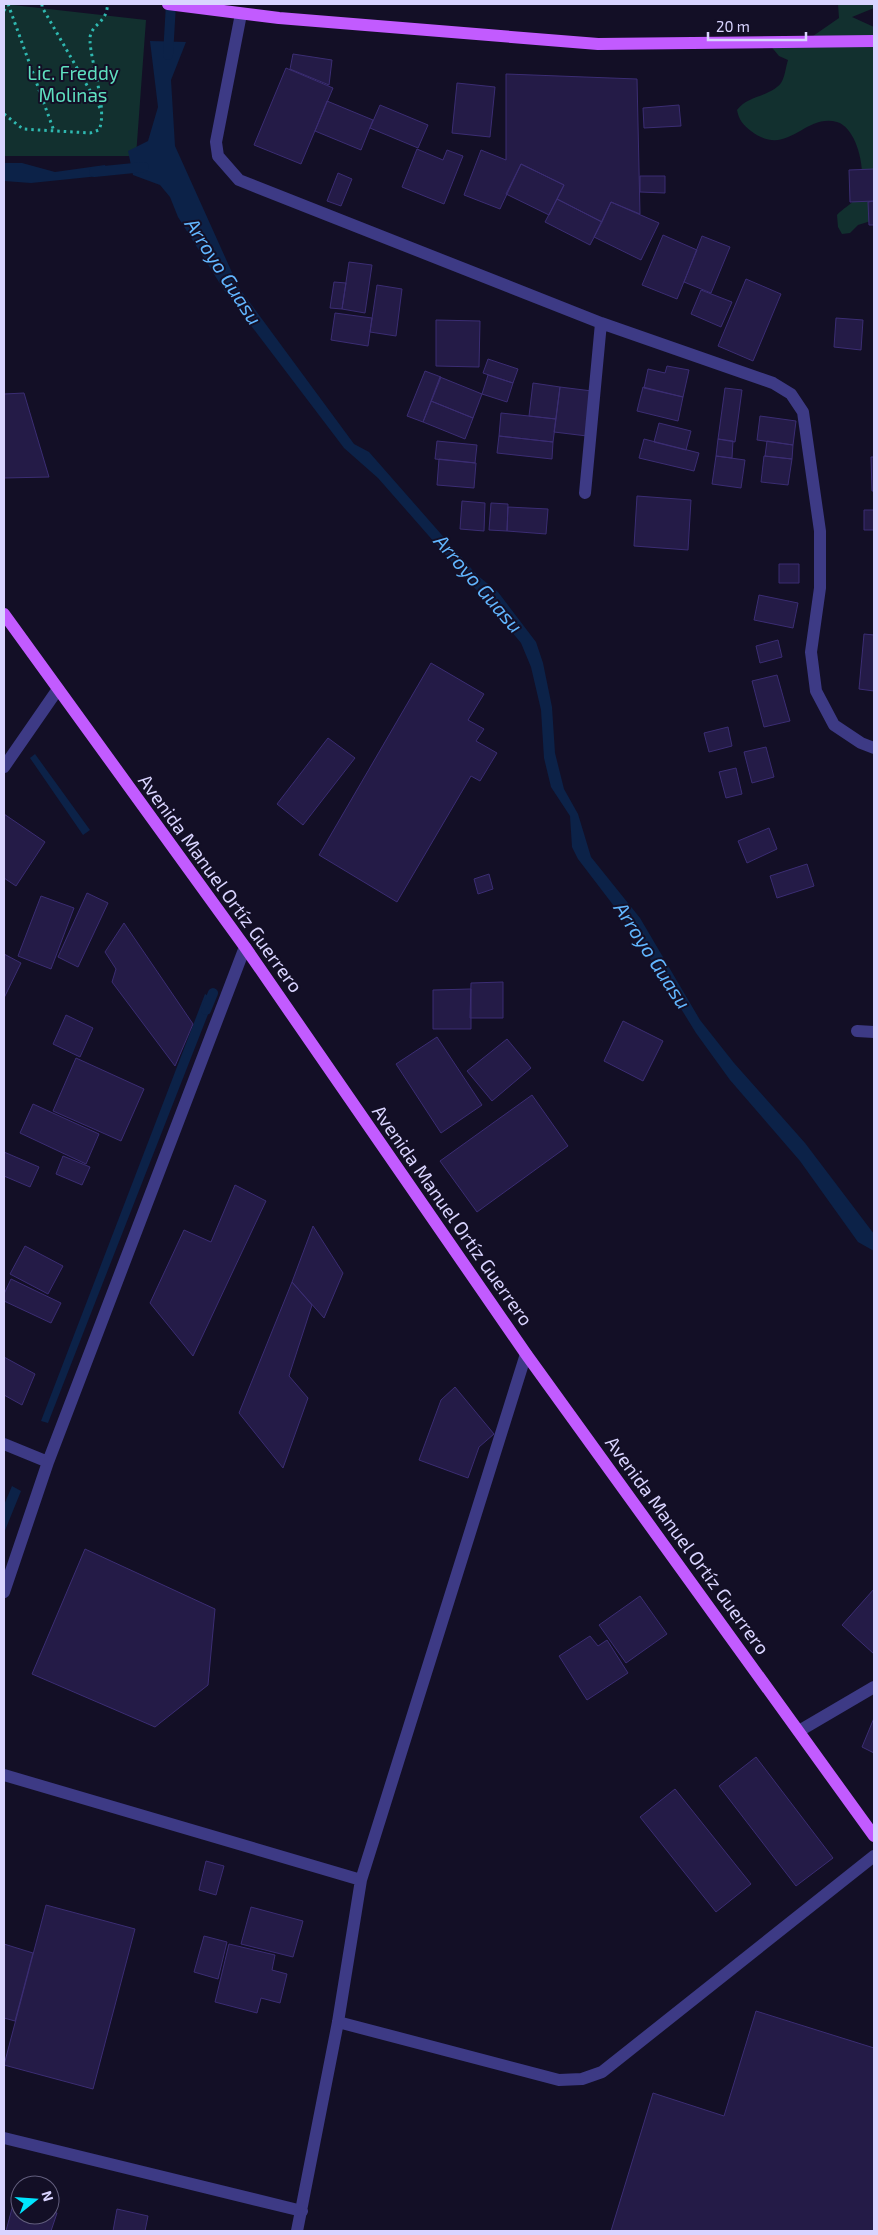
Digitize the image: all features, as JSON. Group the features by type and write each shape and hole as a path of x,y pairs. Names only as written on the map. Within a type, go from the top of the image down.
{"main road":[{"path":"168,4 240,14 598,44 874,40"},
{"name":"Avenida Manuel Ortíz Guerrero","path":"4,614 245,948 526,1354 874,1836"}],"street":[{"path":"240,14 216,142 218,156 238,180 601,323 773,383 790,394 803,412 820,531 820,588 811,652 816,691 834,725 861,743 874,748"},
{"path":"585,493 601,323"},
{"path":"4,767 58,690"},
{"path":"4,1592 48,1462 245,948"},
{"path":"857,1031 874,1032"},
{"path":"297,2231 338,2022 362,1880 526,1354"},
{"path":"4,1444 48,1462"},
{"path":"799,1731 874,1687"},
{"path":"4,1774 362,1880"},
{"path":"338,2022 559,2080 582,2079 602,2072 874,1856"},
{"path":"4,2138 302,2212"}],"path":[{"path":"4,11 8,4"},
{"path":"8,4 54,131"},
{"path":"42,4 101,109"},
{"path":"4,114 23,129 90,133 99,130 102,123 101,109 90,40 94,27 106,15 108,4"}],"green space":[{"name":"Lic. Freddy Molinas","path":"4,4 146,20 136,156 4,156"},
{"path":"838,4 874,4 874,8 852,17 874,27 874,220 858,225 850,233 842,234 838,227 837,215 857,197 862,179 860,156 851,134 845,126 837,122 825,121 786,138 775,140 764,138 751,131 742,122 737,110 747,101 776,88 782,81 788,60 779,56 769,44 813,36 839,18"}],"water":[{"path":"150,41 186,42 171,80 175,146 239,288 354,444 369,452 477,575 498,592 536,642 543,663 552,707 555,753 564,789 578,814 591,857 640,918 700,1020 734,1063 805,1143 874,1234 874,1251 858,1242 800,1161 730,1080 696,1033 633,931 578,859 572,847 570,816 551,787 544,758 541,710 531,667 521,643 378,478 344,448 224,290 178,217 170,197 160,185 133,175 128,151 148,141 158,107"},
{"path":"4,163 22,163 55,172 105,165 109,175 31,183 4,181"},
{"path":"35,754 90,830 83,835 30,758"},
{"path":"205,994 214,999 48,1423 41,1421"},
{"path":"12,1486 21,1491 4,1533 4,1505"}],"building":[{"path":"293,54 332,60 329,85 290,69"},
{"path":"286,68 333,88 301,164 254,145"},
{"path":"506,74 637,79 640,214 611,202 602,222 557,199 564,185 521,164 500,209 464,195 481,150 506,160"},
{"path":"457,83 495,87 490,137 452,133"},
{"path":"327,101 373,120 361,150 315,131"},
{"path":"380,105 428,125 418,148 370,128"},
{"path":"679,105 681,126 644,128 643,108"},
{"path":"417,149 443,160 447,150 463,156 444,204 402,187"},
{"path":"521,164 564,185 549,215 506,194"},
{"path":"874,169 874,201 850,202 849,170"},
{"path":"338,173 352,179 341,206 327,201"},
{"path":"640,176 665,176 665,193 640,192"},
{"path":"557,199 602,222 590,245 545,222"},
{"path":"874,201 874,225 869,225 868,202"},
{"path":"611,202 659,223 641,260 594,237"},
{"path":"663,235 697,250 677,299 642,285"},
{"path":"702,236 730,247 711,293 684,282"},
{"path":"349,262 372,265 365,313 342,309"},
{"path":"746,279 781,294 753,361 718,346"},
{"path":"334,282 346,283 342,309 330,308"},
{"path":"377,285 402,289 396,336 370,332"},
{"path":"701,290 732,302 721,327 691,314"},
{"path":"335,313 372,318 368,346 331,340"},
{"path":"836,318 863,320 861,350 834,347"},
{"path":"436,320 480,321 479,367 436,366"},
{"path":"488,359 518,369 513,383 483,373"},
{"path":"667,366 689,370 683,397 644,388 648,369 665,373"},
{"path":"425,371 441,377 423,422 407,416"},
{"path":"488,375 513,383 507,402 482,394"},
{"path":"440,377 482,394 473,418 431,401"},
{"path":"533,383 560,387 556,419 529,416"},
{"path":"560,387 592,391 587,436 554,432"},
{"path":"643,387 683,397 678,421 637,411"},
{"path":"725,388 742,390 735,442 718,439"},
{"path":"24,393 49,477 4,478 4,394"},
{"path":"431,401 473,418 465,439 423,422"},
{"path":"501,413 556,419 553,442 499,436"},
{"path":"760,416 796,421 793,445 757,440"},
{"path":"659,423 691,431 686,450 654,442"},
{"path":"499,436 553,442 552,459 497,453"},
{"path":"644,439 699,453 694,471 639,458"},
{"path":"718,439 733,441 732,458 716,456"},
{"path":"437,441 477,445 475,463 435,459"},
{"path":"767,441 793,445 792,459 765,456"},
{"path":"716,456 745,460 741,488 712,484"},
{"path":"764,456 792,459 788,485 761,482"},
{"path":"871,457 874,457 874,491 872,491"},
{"path":"439,459 476,463 474,488 437,485"},
{"path":"637,496 691,500 688,550 634,546"},
{"path":"462,501 485,503 484,531 460,529"},
{"path":"491,503 508,504 507,531 489,530"},
{"path":"508,507 548,509 546,534 507,531"},
{"path":"864,510 874,510 874,530 864,530"},
{"path":"779,564 799,564 799,583 779,583"},
{"path":"759,595 798,603 793,628 754,620"},
{"path":"864,634 874,635 874,691 859,689"},
{"path":"778,640 782,657 760,663 756,646"},
{"path":"431,663 484,694 468,720 484,729 476,741 497,753 480,781 471,776 397,902 319,855"},
{"path":"777,675 790,721 764,727 752,681"},
{"path":"728,727 732,746 709,752 704,733"},
{"path":"328,738 355,758 303,825 277,804"},
{"path":"766,747 774,777 752,783 744,752"},
{"path":"736,768 742,794 726,798 719,772"},
{"path":"4,814 45,842 16,886 4,878"},
{"path":"769,828 777,849 747,863 738,841"},
{"path":"807,864 814,886 777,898 770,876"},
{"path":"489,874 493,889 478,894 474,879"},
{"path":"87,893 108,903 78,967 58,957"},
{"path":"41,896 74,908 51,969 18,956"},
{"path":"124,923 193,1024 175,1066 112,982 116,969 105,952"},
{"path":"4,954 21,963 4,998"},
{"path":"503,982 503,1018 470,1018 471,983"},
{"path":"471,989 471,1029 433,1029 433,990"},
{"path":"66,1015 93,1028 80,1057 53,1044"},
{"path":"623,1021 663,1041 643,1081 604,1061"},
{"path":"437,1037 482,1105 441,1133 396,1064"},
{"path":"507,1039 531,1068 492,1101 467,1071"},
{"path":"76,1058 144,1089 121,1141 53,1111"},
{"path":"532,1095 568,1146 477,1212 440,1161"},
{"path":"33,1104 99,1134 86,1164 20,1133"},
{"path":"4,1152 39,1167 30,1187 4,1176"},
{"path":"63,1156 90,1167 82,1185 56,1174"},
{"path":"235,1185 266,1201 193,1356 150,1303 184,1230 211,1242"},
{"path":"313,1226 343,1273 324,1318 292,1282"},
{"path":"25,1246 63,1266 48,1294 10,1274"},
{"path":"11,1279 61,1303 51,1323 4,1301 4,1294"},
{"path":"292,1282 312,1305 289,1376 308,1398 283,1468 239,1413"},
{"path":"4,1357 35,1374 22,1405 4,1395"},
{"path":"455,1387 494,1434 479,1447 468,1478 419,1460 441,1400"},
{"path":"85,1549 215,1609 208,1685 155,1727 32,1674"},
{"path":"874,1589 874,1654 842,1625"},
{"path":"640,1596 667,1634 626,1663 599,1625"},
{"path":"590,1636 598,1646 607,1640 628,1673 587,1700 559,1656"},
{"path":"874,1718 874,1753 862,1747"},
{"path":"756,1757 833,1858 796,1886 719,1786"},
{"path":"675,1789 751,1884 716,1912 640,1817"},
{"path":"206,1861 224,1866 216,1895 199,1890"},
{"path":"46,1905 135,1929 93,2089 4,2065"},
{"path":"251,1907 303,1921 293,1957 241,1944"},
{"path":"204,1936 227,1942 218,1979 194,1972"},
{"path":"4,1944 33,1953 15,2021 4,2018"},
{"path":"229,1944 275,1955 272,1970 287,1974 280,2003 261,1998 257,2013 215,2002"},
{"path":"756,2011 874,2048 874,2231 611,2231 653,2093 724,2116"},
{"path":"117,2209 148,2216 145,2231 113,2231"},
{"path":"10,2216 10,2225 53,2225 51,2231 6,2231"}],"waterway":[{"name":"Arroyo Guasu","path":"168,55 171,4"},
{"path":"94,172 144,167"},
{"path":"206,1010 213,993"}]}
